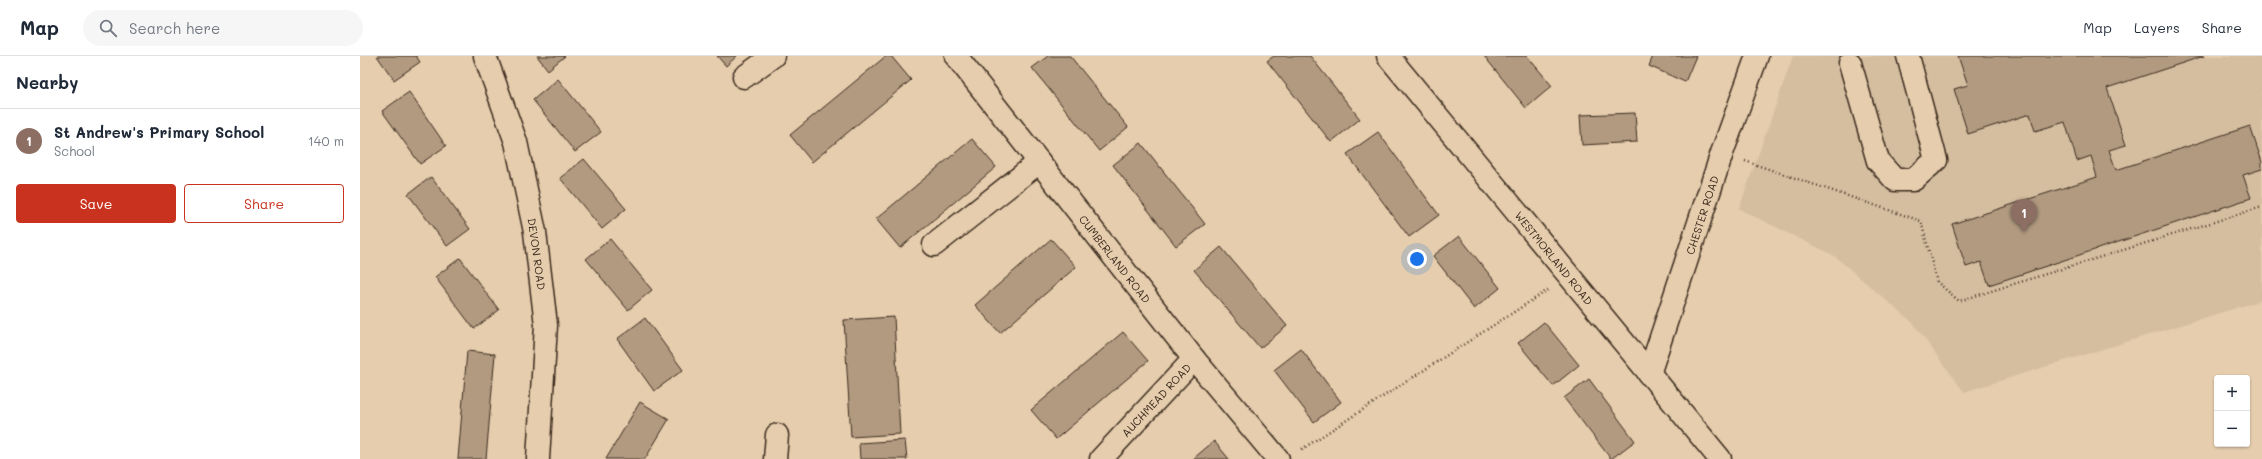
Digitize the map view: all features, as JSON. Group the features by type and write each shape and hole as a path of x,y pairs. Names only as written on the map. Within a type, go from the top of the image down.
{"street":[{"name":"DEVON ROAD","path":"485,56 516,142 535,232 546,325 538,459"},
{"path":"744,77 773,56"},
{"name":"CUMBERLAND ROAD","path":"956,56 1194,360 1278,459"},
{"name":"WESTMORLAND ROAD","path":"1388,56 1720,459"},
{"name":"CHESTER ROAD","path":"1649,374 1722,153 1757,56"},
{"path":"1850,63 1878,161 1895,180 1913,180 1936,160 1908,56"},
{"path":"934,246 1039,162"},
{"name":"AUCHMEAD ROAD","path":"1101,459 1194,360"},
{"path":"775,459 777,435"}],"path":[{"path":"1722,153 1921,221 1937,282 1959,301 2262,206"},
{"path":"1298,451 1569,277"}],"shaded area":[{"path":"1793,56 2262,56 2262,300 1964,392 1913,323 1833,255 1739,209"}],"building":[{"path":"377,56 416,56 420,62 394,80"},
{"path":"537,56 565,56 548,70"},
{"path":"717,56 737,56 726,66"},
{"path":"886,56 891,56 911,80 812,162 790,135"},
{"path":"1048,56 1070,56 1128,127 1099,151 1032,68"},
{"path":"1274,56 1310,56 1360,119 1331,142 1267,61"},
{"path":"1484,56 1527,56 1552,86 1526,108"},
{"path":"1653,56 1696,56 1685,82 1649,66"},
{"path":"1958,56 2204,56 2107,88 2126,145 2109,150 2116,170 2250,126 2262,162 2262,169 2243,175 2251,198 1989,285 1981,262 1966,267 1952,224 2097,177 2091,156 2077,161 2065,122 2035,131 2030,114 1968,134 1954,89 1968,85"},
{"path":"558,79 601,132 575,152 533,100"},
{"path":"409,92 446,146 420,164 382,111"},
{"path":"1635,113 1637,142 1582,145 1580,115"},
{"path":"1378,132 1439,215 1409,237 1347,154"},
{"path":"972,139 996,167 900,248 876,219"},
{"path":"1141,143 1205,224 1176,246 1113,165"},
{"path":"584,159 626,209 602,229 560,178"},
{"path":"431,177 470,229 447,246 408,194"},
{"path":"1459,236 1500,288 1474,309 1433,256"},
{"path":"610,239 652,290 628,310 586,259"},
{"path":"1051,239 1076,267 1000,333 975,305"},
{"path":"1221,247 1287,326 1260,348 1194,270"},
{"path":"460,258 499,310 474,329 435,277"},
{"path":"894,317 900,434 851,437 844,320"},
{"path":"645,318 683,370 654,391 617,339"},
{"path":"1544,322 1579,365 1553,386 1518,343"},
{"path":"1123,332 1148,361 1056,439 1031,410"},
{"path":"1301,349 1341,402 1314,422 1274,370"},
{"path":"467,351 495,354 486,459 458,459"},
{"path":"1589,379 1635,441 1611,459 1564,398"},
{"path":"640,402 669,419 645,459 606,459"},
{"path":"905,440 907,459 860,459 859,443"},
{"path":"1214,441 1229,459 1193,459"}],"place":[{"name":"St Andrew's Primary School","path":"2024,232"}]}
